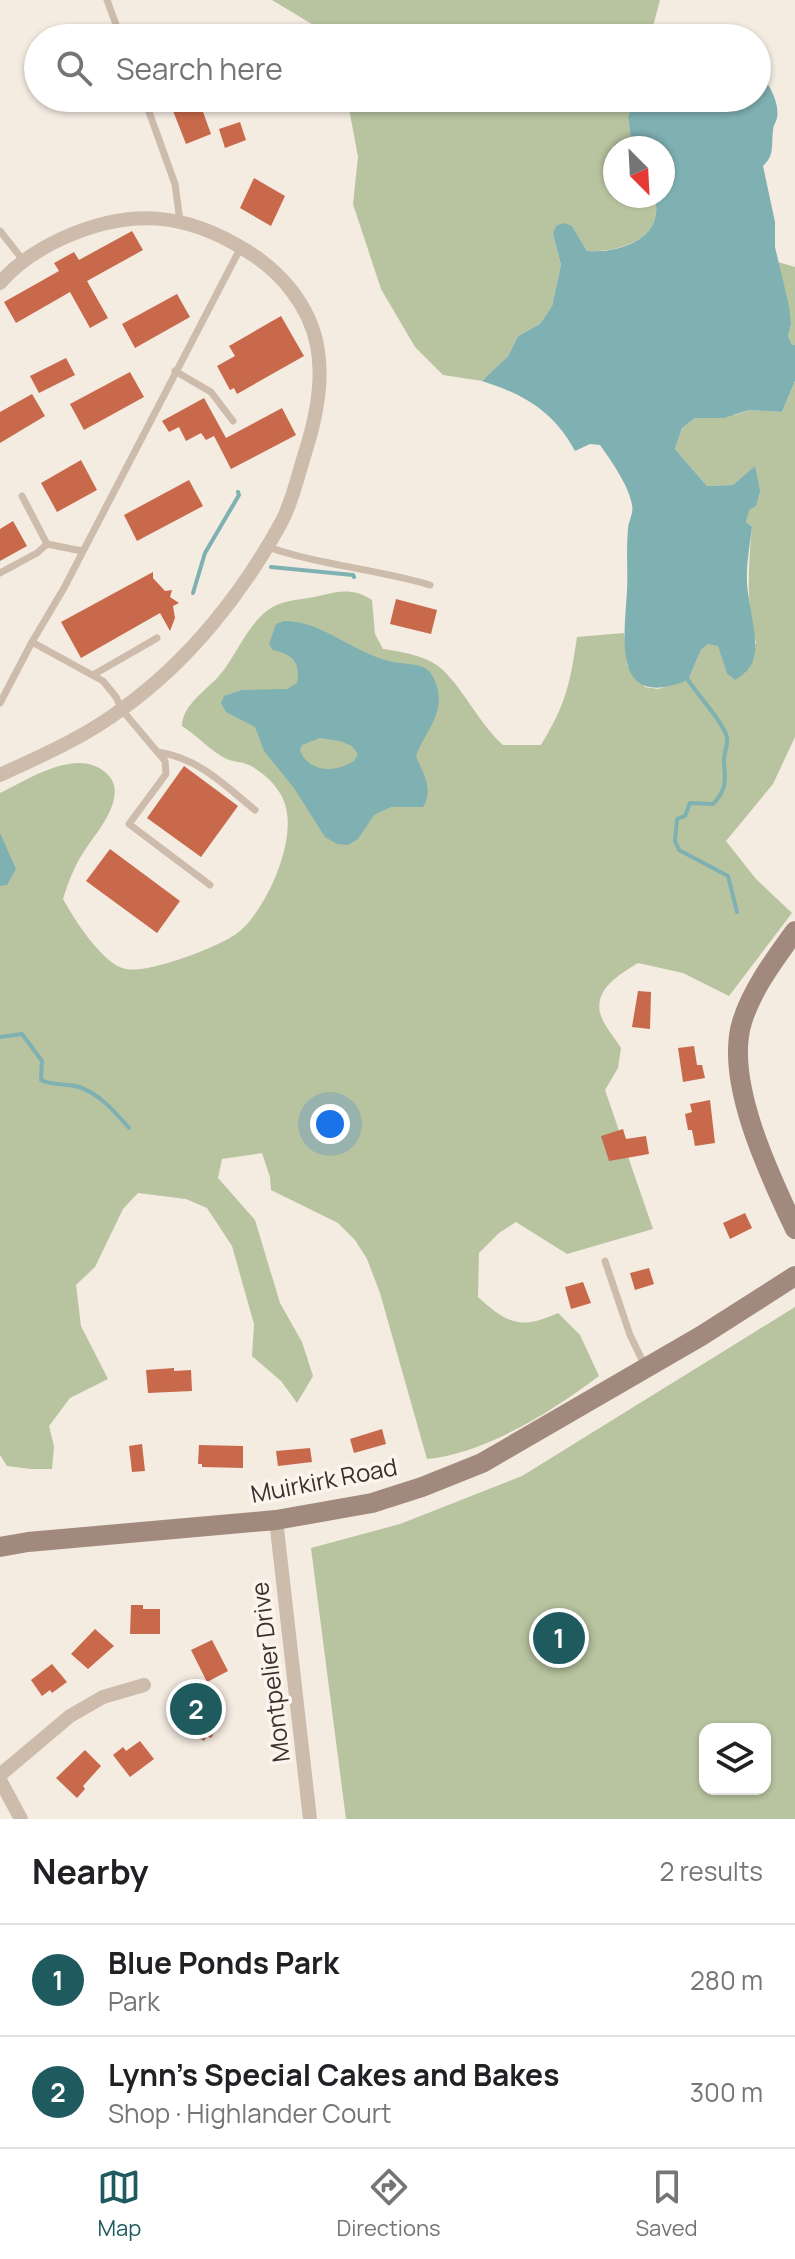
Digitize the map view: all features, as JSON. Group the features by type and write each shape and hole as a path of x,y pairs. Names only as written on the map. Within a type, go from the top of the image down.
{"main road":[{"path":"795,931 773,962 749,1006 742,1021 738,1052 744,1094 758,1144 795,1229"},
{"name":"Muirkirk Road","path":"0,1547 44,1540 276,1520 372,1503 434,1483 482,1463 646,1368 795,1276"}],"street":[{"path":"0,283 23,260 57,241 101,223 142,218 180,221 205,228 262,260 287,284 301,305 317,345 318,391 314,425 282,520 239,589 201,637 122,710 78,737 0,775"},
{"name":"Montpelier Drive","path":"276,1520 310,1819"},
{"path":"21,1819 0,1778 70,1716 103,1697 144,1685"}],"lane":[{"path":"107,0 116,24"},
{"path":"149,112 175,184 180,221"},
{"path":"0,231 23,260"},
{"path":"0,703 241,247"},
{"path":"175,371 211,392 233,421"},
{"path":"22,496 47,544"},
{"path":"47,544 82,551"},
{"path":"0,573 37,553 47,544"},
{"path":"265,546 289,555 362,568 430,585"},
{"path":"93,675 157,638"},
{"path":"32,642 103,681 122,710 165,761 166,774 129,824 210,885"},
{"path":"158,752 181,756 204,768 255,810"},
{"path":"605,1261 624,1321 646,1368"}],"green space":[{"path":"272,0 660,0 654,24 312,24"},
{"path":"350,112 630,112 630,136 603,136 603,208 656,210 654,222 647,232 638,240 614,249 587,251 572,226 553,234 561,265 552,306 540,324 518,336 508,356 482,381 443,375 415,347 381,289 353,204 358,157"},
{"path":"778,262 795,267 795,345 788,336 791,324"},
{"path":"795,381 795,737 773,784 726,841 756,879 792,913 729,996 683,973 638,963 609,984 600,998 601,1016 621,1048 618,1068 605,1090 653,1229 567,1254 516,1222 499,1233 479,1253 478,1297 515,1322 534,1321 558,1313 580,1335 599,1376 518,1428 472,1448 427,1459 380,1293 367,1259 355,1240 338,1223 271,1190 262,1153 222,1159 218,1178 255,1220 280,1303 302,1342 313,1376 297,1403 281,1381 252,1356 254,1324 232,1246 207,1208 186,1199 138,1193 123,1209 95,1267 76,1285 81,1326 108,1379 70,1398 49,1426 54,1446 52,1469 7,1466 0,1455 0,793 40,773 70,764 84,763 97,767 109,776 115,788 112,806 77,864 63,899 90,940 117,966 126,969 151,967 202,951 240,931 261,905 278,870 284,850 287,814 277,789 259,771 221,756 182,726 190,705 218,677 253,625 271,608 340,592 352,592 372,600 375,634 383,649 407,653 437,665 503,745 541,745 566,693 577,637 624,633 627,665 645,687 658,689 688,680 701,650 708,644 718,645 727,674 735,680 756,643 749,585 752,527 746,522 754,467 733,485 707,486 675,449 682,428 695,418 735,415 749,410 782,412"},
{"path":"795,1307 795,1819 346,1819 311,1548 400,1524 522,1476"}],"water":[{"path":"771,90 777,105 771,154 763,166 775,222 775,247 789,306 791,324 788,336 795,345 795,381 782,412 749,410 724,418 695,418 682,428 675,449 707,486 733,485 755,466 760,491 756,506 749,510 746,522 752,527 747,576 755,650 749,668 735,680 727,674 718,646 708,644 701,650 688,680 663,687 646,686 635,679 628,666 625,649 627,537 632,508 624,482 600,445 590,444 575,451 557,425 536,406 482,381 508,356 518,336 540,324 552,306 561,265 553,234 556,226 563,223 572,226 587,251 614,249 627,246 647,232 654,222 656,208 675,208 675,136 630,136 630,112 771,112"},
{"path":"284,621 314,627 384,660 421,666 429,671 435,681 439,702 434,720 416,756 428,794 423,807 391,807 374,815 358,839 348,845 337,844 325,837 294,788 264,751 255,727 226,712 221,703 224,696 242,690 287,689 297,683 298,670 294,660 273,650 269,644 276,624","holes":["320,738 352,746 358,754 354,761 339,768 316,767 300,751 302,745"]},
{"path":"0,833 16,869 7,885 0,886"}],"building":[{"path":"173,112 203,112 211,134 186,144"},
{"path":"240,122 246,140 225,148 219,129"},
{"path":"254,178 285,196 271,226 240,208"},
{"path":"132,231 143,250 87,281 108,318 90,328 70,292 16,323 4,302 59,271 54,263 74,252 79,260"},
{"path":"177,294 190,317 135,348 122,324"},
{"path":"281,316 304,356 237,394 234,388 230,390 217,366 235,356 229,346"},
{"path":"66,358 75,375 39,393 30,376"},
{"path":"130,372 144,397 84,430 70,404"},
{"path":"32,394 45,416 0,443 0,412"},
{"path":"204,398 226,438 282,408 296,435 231,469 214,436 206,440 201,433 186,441 179,427 169,432 162,421"},
{"path":"81,460 97,490 57,512 41,483"},
{"path":"189,480 203,506 137,541 124,515"},
{"path":"13,521 27,546 0,561 0,529"},
{"path":"153,572 153,578 165,591 172,590 170,597 179,603 173,606 175,618 170,631 160,613 81,658 61,622"},
{"path":"396,599 437,610 431,634 390,624"},
{"path":"184,766 238,806 201,857 147,818"},
{"path":"110,849 180,901 157,933 86,881"},
{"path":"638,991 651,992 650,1029 632,1027"},
{"path":"694,1046 697,1065 702,1065 705,1078 683,1082 678,1048"},
{"path":"710,1100 715,1143 695,1146 685,1114 692,1112 690,1104"},
{"path":"623,1129 626,1139 646,1136 649,1154 609,1161 601,1136"},
{"path":"745,1213 752,1228 730,1239 723,1223"},
{"path":"649,1268 654,1284 635,1290 630,1273"},
{"path":"583,1282 591,1303 571,1309 565,1287"},
{"path":"174,1368 174,1371 191,1370 192,1391 148,1393 146,1370"},
{"path":"382,1429 386,1444 354,1453 350,1439"},
{"path":"142,1444 145,1471 132,1472 129,1446"},
{"path":"199,1445 243,1446 243,1468 202,1467 198,1464"},
{"path":"310,1448 312,1462 278,1466 276,1451"},
{"path":"131,1605 160,1609 160,1634 130,1634"},
{"path":"95,1629 114,1646 88,1669 71,1654"},
{"path":"212,1640 228,1671 207,1682 191,1650"},
{"path":"52,1664 67,1682 42,1696 31,1680"},
{"path":"196,1701 220,1715 217,1721 220,1723 211,1738 207,1736 204,1741 183,1729"},
{"path":"140,1741 154,1759 130,1777 113,1755 123,1747 126,1751"},
{"path":"85,1750 101,1766 77,1798 56,1778"}],"waterway":[{"path":"193,593 205,553 238,492"},
{"path":"271,567 354,577"},
{"path":"688,680 725,732 725,780 723,790 713,804 690,803 685,816 677,819 675,841 679,850 728,876 737,912"},
{"path":"0,1037 22,1034 42,1061 41,1080 87,1090 107,1104 129,1128"}],"place":[{"name":"Blue Ponds Park","path":"559,1638"},
{"name":"Lynn's Special Cakes and Bakes","path":"196,1709"}]}
